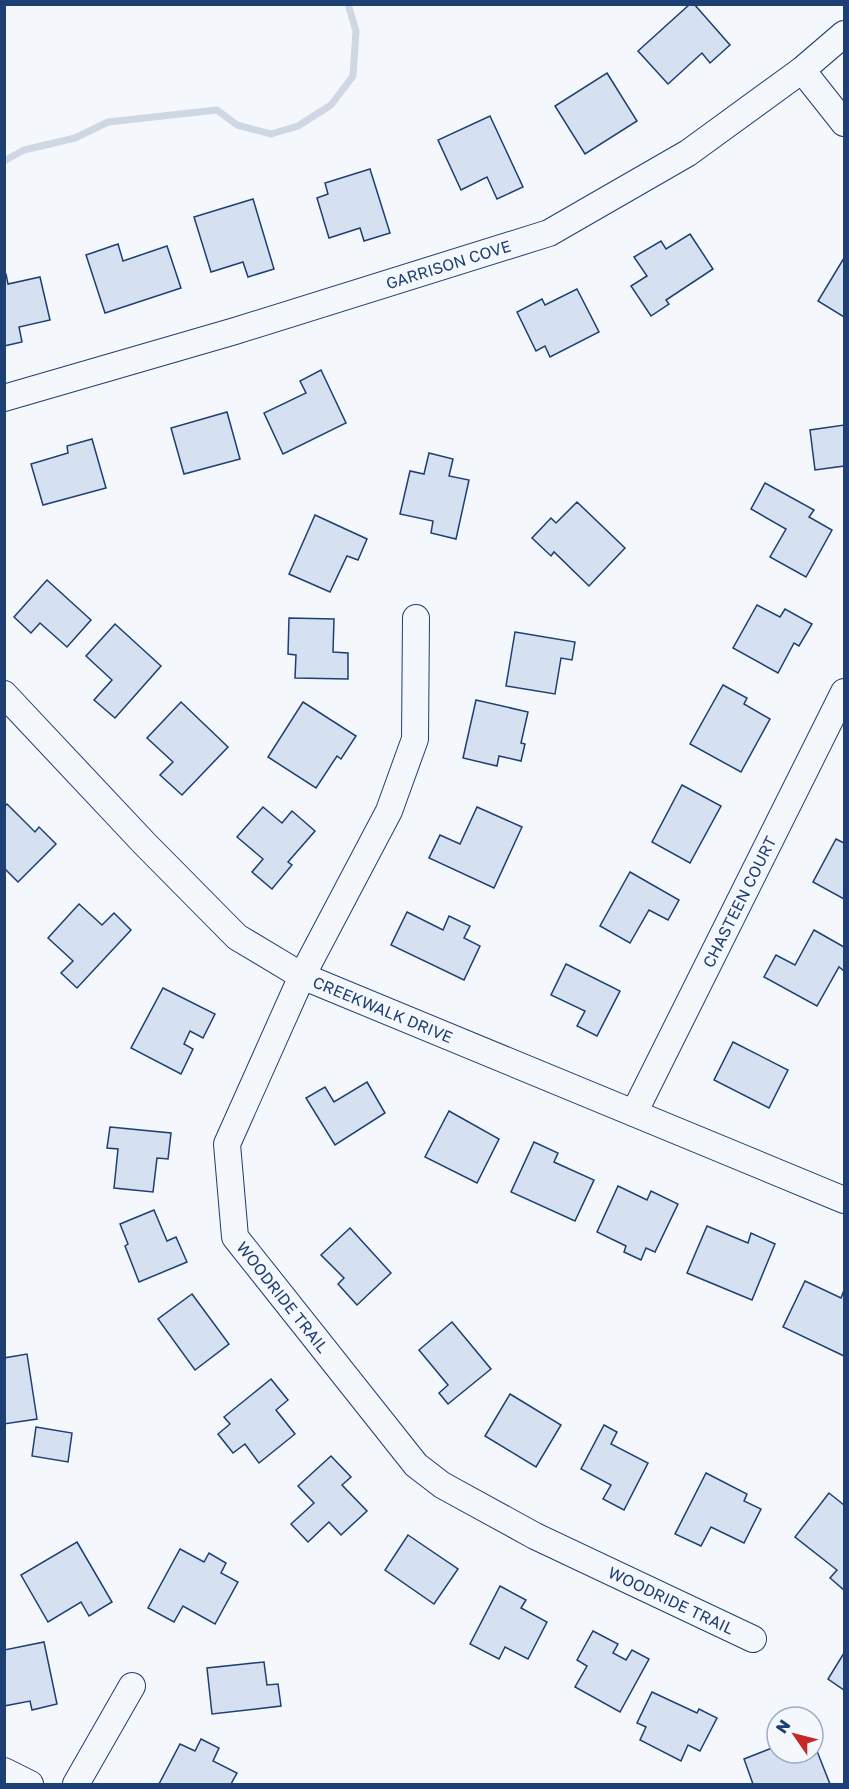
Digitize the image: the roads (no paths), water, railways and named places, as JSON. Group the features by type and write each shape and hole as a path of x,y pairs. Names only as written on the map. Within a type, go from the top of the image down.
{"street":[{"name":"GARRISON COVE","path":"4,398 235,331 549,233 688,153 802,70 844,34"},
{"path":"802,70 844,123"},
{"name":"WOODRIDE TRAIL","path":"416,618 415,739 389,811 302,976 227,1144 235,1237 417,1465 442,1485 535,1536 753,1639"},
{"name":"CHASTEEN COURT","path":"634,1113 844,692"},
{"name":"CREEKWALK DRIVE","path":"4,694 237,938 302,976 844,1200"},
{"path":"76,1785 132,1686"},
{"path":"4,1771 30,1785"}],"waterway":[{"path":"4,161 24,150 75,138 108,122 217,110 237,125 271,134 298,126 331,105 353,76 356,31 348,4"}]}
